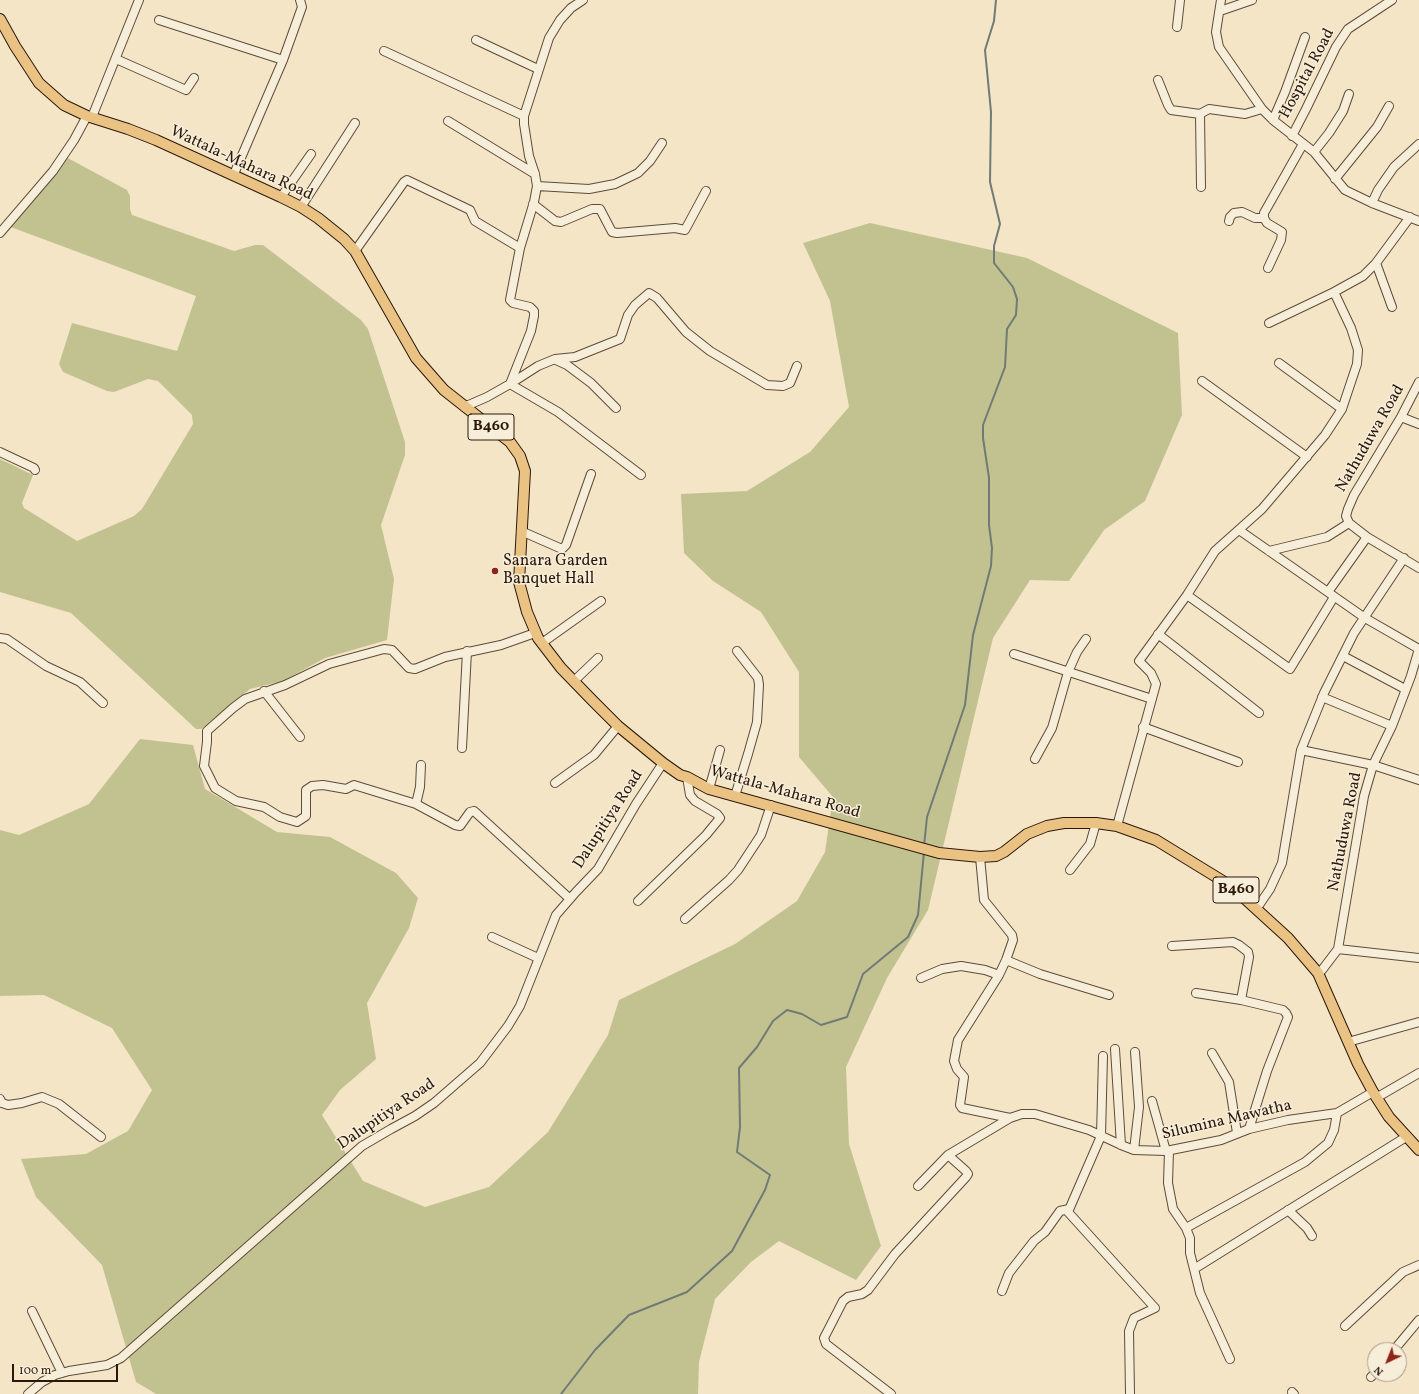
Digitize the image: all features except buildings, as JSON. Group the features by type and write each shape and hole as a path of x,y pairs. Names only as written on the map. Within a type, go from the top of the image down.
{"main road":[{"name":"Wattala-Mahara Road","path":"0,19 15,46 39,83 64,105 89,116 156,140 281,196 318,218 355,251 416,358 444,390 510,442 520,456 525,471 519,582 527,612 535,633 561,668 592,700 618,726 663,763 680,775 687,777 709,789 771,805 939,853 980,857 996,856 1004,852 1027,834 1048,826 1064,823 1096,823 1117,826 1156,840 1231,886 1258,908 1288,938 1318,974 1358,1064 1375,1095 1389,1117 1419,1150"}],"street":[{"path":"0,233 53,171 89,116 116,59 139,0"},
{"path":"234,174 282,60 302,7 300,0"},
{"path":"510,384 530,331 534,316 534,311 530,307 513,303 510,300 520,248 537,186 529,156 524,116 549,38 560,20 571,8 583,0"},
{"path":"1177,27 1180,0"},
{"path":"1221,0 1216,32 1219,47 1262,109 1292,136 1314,152 1345,190 1372,203 1419,221"},
{"path":"1220,11 1252,0"},
{"name":"Hospital Road","path":"1292,136 1336,47 1348,29 1392,0"},
{"path":"159,20 282,60"},
{"path":"1273,120 1305,37"},
{"path":"476,40 538,69"},
{"path":"384,51 524,116"},
{"path":"116,59 186,90 194,78"},
{"path":"1158,80 1171,110 1200,114 1208,109 1245,114 1262,109"},
{"path":"1314,152 1329,133 1350,94"},
{"path":"1335,179 1377,127 1389,106"},
{"path":"1200,114 1201,187"},
{"path":"448,121 535,174"},
{"path":"301,207 355,123"},
{"path":"537,186 589,189 615,184 638,173 650,161 662,143"},
{"path":"1268,268 1281,240 1282,232 1267,223 1264,218 1264,213 1303,144"},
{"path":"1372,203 1378,190 1394,167 1419,144"},
{"path":"281,196 311,154"},
{"path":"355,251 404,182 407,180 470,210 475,221 520,248"},
{"path":"533,204 555,221 560,222 592,209 600,209 612,232 617,233 675,228 685,230 706,191"},
{"path":"1229,220 1234,213 1242,212 1255,218 1264,218"},
{"path":"1269,323 1334,292 1363,276 1376,263 1410,217"},
{"path":"1376,263 1392,307"},
{"path":"1117,826 1156,684 1151,672 1139,660 1187,595 1214,551 1262,509 1325,436 1342,409 1357,364 1358,350 1351,328 1334,292"},
{"path":"464,407 487,397 538,366 555,360 575,357 620,338 628,315 635,305 649,293 657,298 692,337 710,351 767,385 783,386 790,383 797,366"},
{"path":"555,360 567,365 591,383 616,408"},
{"path":"1279,363 1342,409"},
{"path":"1202,381 1307,457"},
{"name":"Nathuduwa Road","path":"1349,523 1346,516 1354,495 1401,417 1419,382"},
{"path":"510,384 558,412 641,475"},
{"path":"1401,417 1419,424"},
{"path":"0,452 34,468 35,470"},
{"path":"521,531 562,549 566,545 591,474"},
{"path":"1269,551 1327,537 1349,523 1367,537 1419,568"},
{"path":"1239,530 1365,618 1419,649"},
{"path":"1187,595 1290,669 1331,595 1367,537"},
{"path":"1258,908 1270,889 1282,863 1301,750 1322,697 1354,633 1404,558"},
{"path":"542,643 601,602"},
{"path":"535,633 501,645 445,657 415,669 409,668 392,650 384,649 329,664 285,685 264,691 246,699 207,731 204,766 215,788 236,801 264,807 280,817 298,822 306,816 306,790 312,786 323,785 346,789 354,786 416,804 455,825 460,826 470,812 474,811 570,899"},
{"path":"1158,634 1259,714"},
{"path":"0,638 7,639 46,666 80,682 103,703"},
{"path":"1035,759 1052,728 1068,672 1077,652 1086,639"},
{"name":"Nathuduwa Road","path":"1318,974 1338,949 1364,796 1373,765 1392,726 1405,689 1415,675 1419,649"},
{"path":"735,796 757,722 759,685 758,678 737,651"},
{"path":"462,748 467,652"},
{"path":"1014,654 1152,699"},
{"path":"1343,656 1405,689"},
{"path":"574,681 598,658"},
{"path":"264,691 300,737"},
{"path":"1322,697 1392,726"},
{"path":"554,782 594,755 618,726"},
{"path":"1143,727 1238,762"},
{"path":"709,789 720,750"},
{"path":"1301,750 1373,765 1419,779"},
{"name":"Dalupitiya Road","path":"28,1394 42,1382 55,1375 107,1365 121,1358 362,1146 377,1136 415,1116 434,1103 480,1063 508,1026 520,1006 556,915 598,869 636,804 663,763"},
{"path":"416,804 420,787 421,765"},
{"path":"638,901 706,835 720,818 717,814 695,801 690,795 687,777"},
{"path":"685,919 729,880 738,870 761,835 771,805"},
{"path":"1070,870 1090,844 1096,823"},
{"name":"Silumina Mawatha","path":"980,857 984,900 1012,935 1013,940 999,975 958,1040 954,1061 964,1077 960,1105 962,1108 1010,1118 1022,1114 1035,1114 1089,1130 1134,1150 1168,1151 1222,1140 1249,1129 1288,1120 1337,1113 1419,1073"},
{"path":"492,937 538,958"},
{"path":"1172,946 1233,942 1248,952 1249,957 1241,1000"},
{"path":"1338,949 1419,958"},
{"path":"1006,960 1040,974 1109,995"},
{"path":"921,978 942,969 961,966 985,970 999,975"},
{"path":"1196,994 1241,1000 1283,1010 1288,1017 1267,1071 1249,1129"},
{"path":"1348,1042 1419,1022"},
{"path":"1115,1049 1121,1145"},
{"path":"1134,1150 1139,1107 1135,1052"},
{"path":"1212,1053 1229,1082 1237,1133"},
{"path":"1103,1056 1101,1136 1068,1212 1155,1308 1134,1318 1129,1331 1130,1394"},
{"path":"0,1099 2,1103 8,1105 22,1103 42,1097 59,1104 101,1137"},
{"path":"1152,1101 1168,1151 1168,1183 1173,1209 1186,1228 1190,1238 1190,1253 1200,1293 1230,1359"},
{"path":"1186,1228 1305,1162 1328,1143 1334,1130 1337,1113"},
{"path":"918,1186 948,1155 1010,1118"},
{"path":"1194,1269 1406,1137"},
{"path":"891,1394 826,1344 824,1338 842,1301 848,1297 862,1294 868,1290 895,1254 966,1178 968,1174 966,1171 948,1155"},
{"path":"1002,1291 1009,1273 1034,1241 1045,1232 1060,1211 1069,1209"},
{"path":"1288,1210 1307,1228 1312,1236"},
{"path":"1345,1326 1403,1272 1419,1265"},
{"path":"32,1311 62,1373"},
{"path":"1401,1342 1419,1320"}],"green space":[{"path":"64,156 127,190 130,196 130,209 132,215 234,251 255,245 263,245 361,320 368,329 405,442 405,455 381,525 394,579 387,640 325,658 283,681 250,689 201,729 196,729 71,613 0,592 0,459 33,475 22,503 24,508 77,541 134,516 142,509 193,424 192,415 158,381 148,379 114,392 107,391 63,372 59,364 72,323 177,351 196,296 8,226"},
{"path":"870,223 1027,258 1178,333 1182,415 1145,501 1104,530 1069,581 1030,580 993,638 928,910 887,978 846,1067 849,1144 881,1246 856,1280 779,1241 751,1262 715,1299 699,1362 698,1394 156,1394 136,1382 102,1265 36,1197 21,1159 86,1154 128,1131 152,1090 112,1028 44,995 0,996 0,830 19,835 89,804 140,739 193,745 205,789 277,832 330,837 396,873 418,898 409,928 367,1003 376,1059 340,1090 322,1115 363,1181 425,1207 489,1187 548,1132 608,1035 619,1000 735,944 797,901 825,852 833,797 799,757 799,672 761,612 713,581 684,553 681,494 747,491 810,452 849,407 830,301 803,243"}],"waterway":[{"path":"924,846 927,817 965,705 973,635 991,566 992,548 989,525 989,478 983,438 983,425 1005,367 1007,329 1016,315 1017,299 1013,287 994,263 994,246 1000,224 990,182 991,112 985,50 994,21 996,0"},
{"path":"561,1394 595,1350 629,1315 687,1292 732,1251 765,1190 770,1175 737,1152 740,1127 739,1068 757,1047 773,1021 787,1010 802,1014 821,1025 847,1017 863,974 908,937 918,915 924,852"}],"place":[{"name":"Sanara Garden Banquet Hall","path":"495,571"}]}
